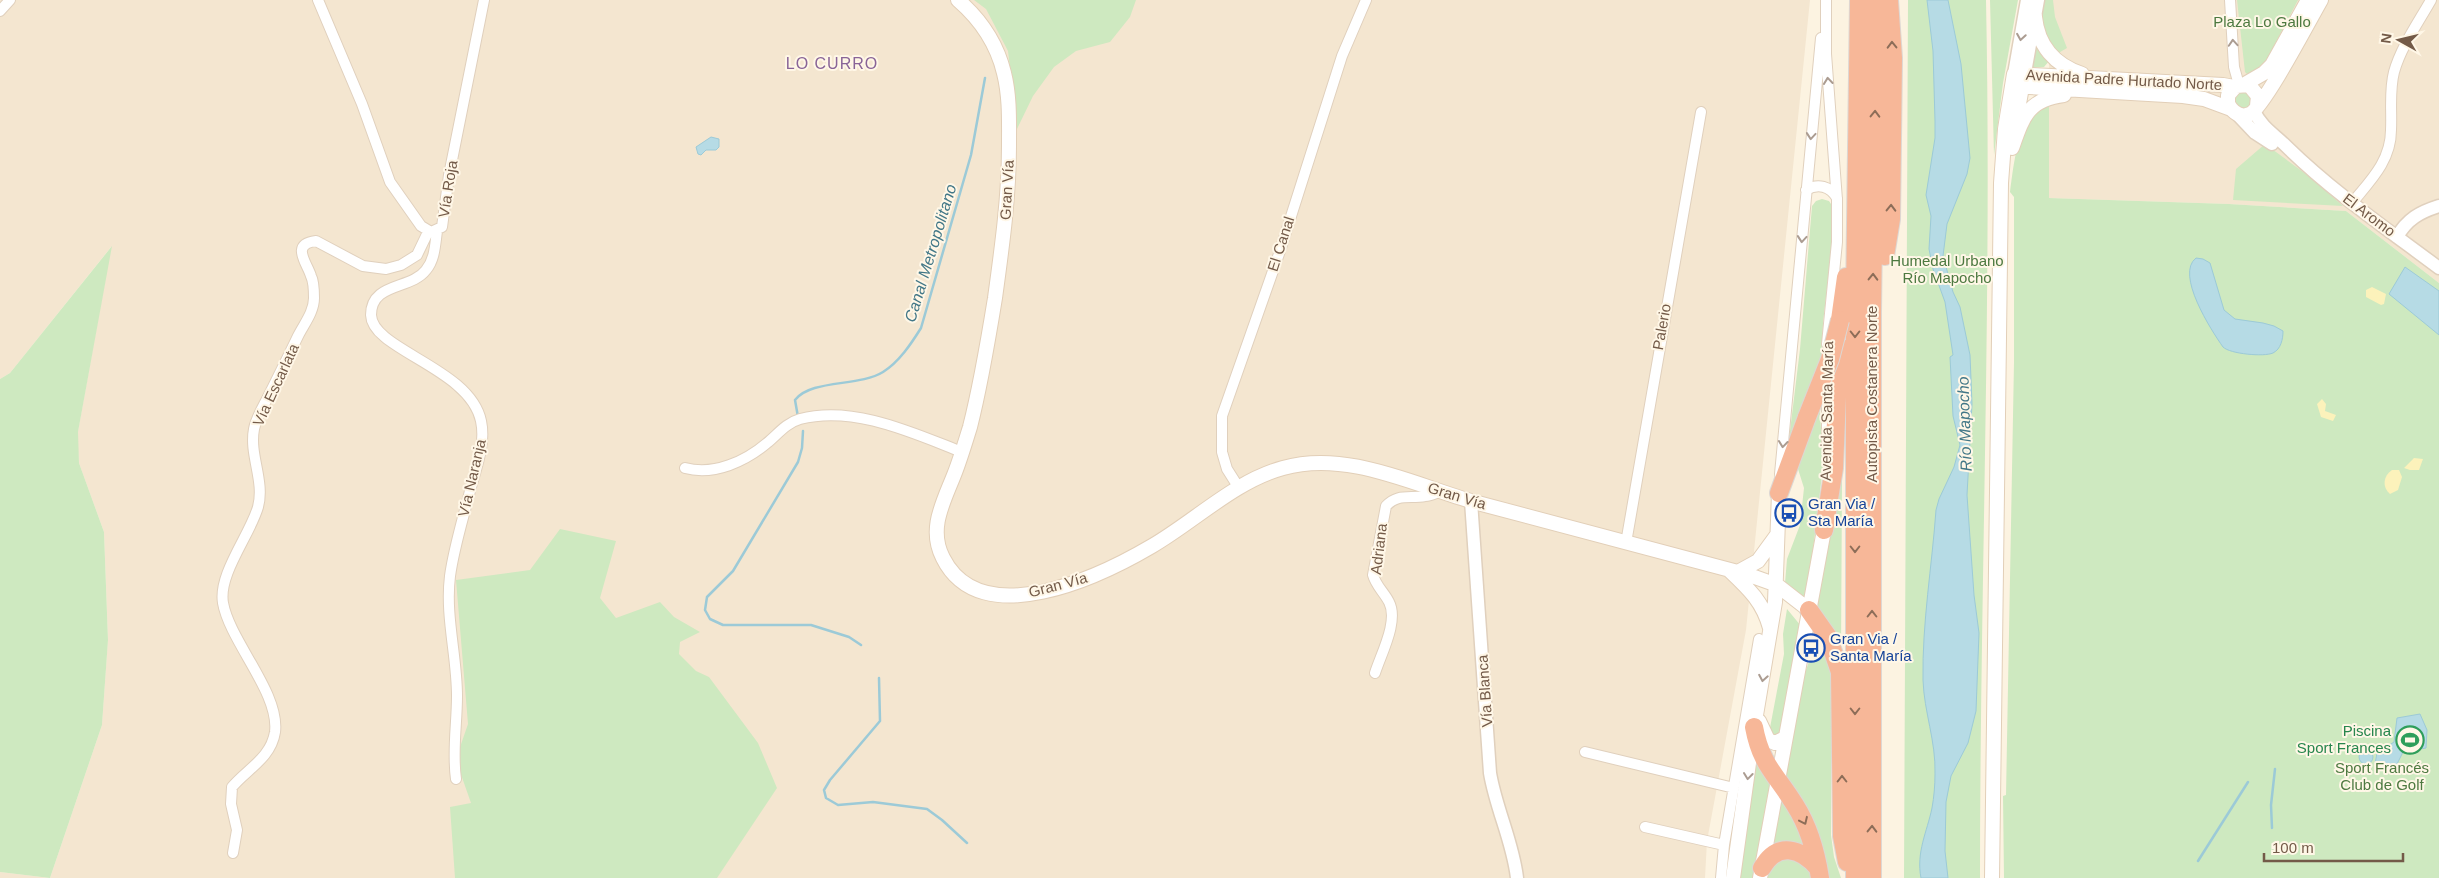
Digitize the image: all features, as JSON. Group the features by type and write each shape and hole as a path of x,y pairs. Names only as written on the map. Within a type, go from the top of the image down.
{"highway":[{"name":"Autopista Costanera Norte","path":"1851,870 1859,0"},
{"name":"Autopista Costanera Norte","path":"1872,878 1872,313 1876,0"},
{"path":"1885,256 1891,219 1893,58 1889,0"},
{"path":"1779,493 1828,366 1840,320 1849,245 1856,215"},
{"path":"1824,530 1834,468 1838,378 1844,349"},
{"path":"1809,610 1828,637 1840,672 1842,836 1851,870"},
{"path":"1755,719 1760,754 1804,821 1819,873"},
{"path":"1761,873 1773,855 1787,850 1802,853 1819,873"}],"main road":[{"name":"Gran Vía","path":"958,0 980,23 999,57 1007,87 1009,135 1008,196 1000,265 980,384 962,452 939,512 936,526 938,546 946,564 966,584 984,593 1002,596 1049,590 1111,568 1155,545 1254,479 1280,468 1318,462 1356,467 1471,501 1732,571 1777,585 1809,610"},
{"name":"Avenida Padre Hurtado Norte","path":"2018,80 2102,79 2239,86 2264,73 2272,65 2308,0"},
{"path":"2256,108 2257,92 2239,86 2228,100 2234,111 2243,115 2256,108 2321,0"},
{"path":"2035,17 2041,40 2054,59 2072,70 2102,79"},
{"name":"Avenida Padre Hurtado Norte","path":"2018,80 2091,91 2183,96 2204,99 2234,111"},
{"path":"2012,148 2018,80"},
{"path":"1992,878 2002,163 2018,80"},
{"path":"2002,193 2012,148 2022,119 2036,103 2051,96 2091,91"},
{"name":"Avenida Santa María","path":"1733,878 1755,719 1777,585 1779,493"},
{"name":"Avenida Santa María","path":"1761,873 1824,530"},
{"path":"1732,571 1758,561 1777,535"},
{"name":"Gran Vía","path":"1732,571 1761,603 1771,630"},
{"path":"1755,719 1768,740 1776,743 1785,738"}],"street":[{"path":"0,11 10,0"},
{"name":"Vía Roja","path":"318,0 362,104 390,182 407,209 423,229 432,231 442,227 445,214 450,175 484,0"},
{"name":"El Canal","path":"1239,488 1227,469 1222,452 1222,416 1280,251 1342,56 1366,0"},
{"name":"Avenida Santa María","path":"1779,493 1806,190 1826,0"},
{"name":"Avenida Santa María","path":"1824,530 1827,456 1827,350 1837,242 1837,200 1826,54 1826,0"},
{"path":"2018,80 2027,0"},
{"path":"2018,80 2038,0"},
{"path":"2230,0 2234,66 2239,86"},
{"path":"2352,204 2378,171 2386,156 2391,137 2391,88 2395,70 2402,53 2431,0"},
{"name":"El Aromo","path":"2256,108 2264,129 2300,161 2352,204 2439,268"},
{"name":"El Aromo","path":"2234,111 2255,133 2300,161"},
{"name":"Palerio","path":"1626,543 1700,112"},
{"path":"1806,190 1816,186 1826,187 1833,192 1837,200"},
{"path":"2397,236 2416,215 2439,206"},
{"name":"Vía Naranja","path":"432,231 433,258 425,272 383,292 376,299 371,315 373,326 380,335 414,354 467,392 476,406 482,423 481,450 452,562 449,594 457,694 456,779"},
{"name":"Vía Escarlata","path":"233,853 237,830 231,804 232,787 268,752 273,739 275,725 271,706 224,607 223,596 229,572 259,504 260,488 253,457 254,429 313,309 312,278 302,260 302,251 308,243 316,241 363,266 386,269 401,265 417,255 432,231"},
{"path":"686,468 705,469 732,464 758,450 792,422 823,416 876,422 962,452"},
{"name":"Adriana","path":"1375,674 1392,624 1393,614 1389,602 1376,585 1373,576 1386,506 1400,496 1425,496 1441,491"},
{"name":"Vía Blanca","path":"1471,501 1490,773 1496,803 1514,860 1517,878"},
{"path":"1721,878 1724,845 1759,639"},
{"path":"1585,752 1734,788"},
{"path":"1645,827 1724,845"}],"shaded area":[{"path":"0,0 1810,0 1746,630 1707,841 1705,878 50,878 102,725 108,639 104,532 79,463 77,437 111,247 10,373 0,379"},
{"path":"2049,0 2439,0 2439,283 2346,211 2229,204 2049,198"},
{"path":"0,872 50,878 0,878"}],"green space":[{"path":"974,0 1136,0 1130,17 1110,42 1076,51 1054,67 1033,96 1017,129 1008,51 986,9"},
{"name":"Humedal Urbano Río Mapocho","path":"1908,0 1986,0 1988,220 1980,878 1904,878"},
{"path":"1990,0 2018,0 2003,83 1994,155"},
{"path":"2039,0 2053,0 2055,17 2067,48 2055,55 2037,14"},
{"name":"Plaza Lo Gallo","path":"2237,0 2298,0 2265,63 2248,75 2245,72"},
{"path":"2032,38 2050,60 2044,67 2028,68"},
{"path":"2245,90 2253,95 2251,108 2241,110 2234,103 2234,97"},
{"name":"Sport Francés Club de Golf","path":"2049,106 2049,198 2229,204 2346,211 2439,283 2439,878 2004,878 2003,796 2006,795 2014,362 2014,197 2010,192 2016,155 2024,130 2030,119 2038,111"},
{"path":"2265,144 2310,177 2343,206 2233,200 2236,169"},
{"path":"1822,199 1829,201 1833,207 1832,244 1823,323 1822,356 1789,439 1800,349 1812,206 1816,201"},
{"path":"112,246 78,432 79,463 104,532 108,640 102,725 50,878 0,872 0,379 10,373"},
{"path":"1820,411 1823,467 1807,600 1785,583 1787,559 1800,525 1804,488 1798,469 1801,451"},
{"path":"1838,479 1842,479 1841,656 1816,608"},
{"path":"560,529 616,541 600,598 616,618 660,602 674,617 700,632 680,642 679,654 696,671 709,677 758,743 777,788 717,878 455,878 450,807 471,803 458,766 459,750 468,724 456,580 530,570"},
{"path":"1787,609 1801,626 1779,737 1769,733 1784,654 1783,634"},
{"path":"1816,631 1831,667 1831,835 1834,857 1841,878 1825,878 1783,778 1801,684 1812,653"},
{"path":"1755,761 1770,784 1754,878 1737,878"},
{"path":"1781,799 1796,823 1805,847 1771,851"},
{"path":"1789,856 1811,870 1812,878 1765,878 1775,862"}],"sand":[{"path":"2372,287 2386,294 2384,304 2381,305 2366,297 2366,290"},
{"path":"2322,399 2326,404 2325,411 2336,415 2333,421 2321,417 2317,404"},
{"path":"2414,458 2423,459 2419,470 2404,468"},
{"path":"2392,470 2399,470 2402,477 2398,490 2390,494 2385,485 2385,478"}],"water":[{"name":"Río Mapocho","path":"1927,0 1948,0 1961,64 1970,158 1967,174 1947,224 1943,256 1953,292 1960,307 1970,355 1972,404 1967,495 1974,595 1979,633 1976,711 1968,743 1951,776 1946,802 1945,851 1948,878 1921,878 1920,869 1921,851 1933,804 1935,778 1934,750 1925,704 1923,680 1924,637 1936,510 1954,467 1960,445 1953,416 1950,357 1953,355 1945,302 1933,269 1929,249 1931,216 1926,195 1935,138 1935,121 1933,51"},
{"path":"711,137 719,139 719,147 716,150 706,150 701,155 698,154 696,147"},
{"path":"2196,258 2210,263 2224,310 2235,319 2263,323 2283,331 2281,343 2276,351 2262,355 2247,354 2223,347 2204,316 2192,289 2191,266"},
{"path":"2405,267 2439,291 2439,335 2389,294"},
{"name":"Piscina Sport Frances","path":"2420,714 2427,730 2426,748 2403,752 2397,764 2391,769 2377,767 2375,764 2377,753 2394,742 2397,718"},
{"path":"2363,750 2369,750 2373,757 2369,764 2363,764 2359,760 2359,754"}],"waterway":[{"name":"Canal Metropolitano","path":"798,417 795,400 802,393 824,386 873,377 883,372 899,358 921,328 971,155 985,78"},
{"name":"Canal Metropolitano","path":"803,431 802,448 798,462 733,571 707,597 705,610 710,619 723,625 811,625 849,637 861,645"},
{"name":"Canal Metropolitano","path":"879,678 880,721 830,780 824,790 826,798 838,805 873,802 927,809 967,843"},
{"path":"2272,828 2271,805 2275,769"},
{"path":"2198,861 2248,782"}],"place":[{"name":"Gran Via / Sta María","path":"1789,513"},
{"name":"Gran Via / Santa María","path":"1811,648"},
{"name":"Piscina Sport Frances","path":"2410,740"}],"district":[{"name":"LO CURRO","path":"832,63"}]}
